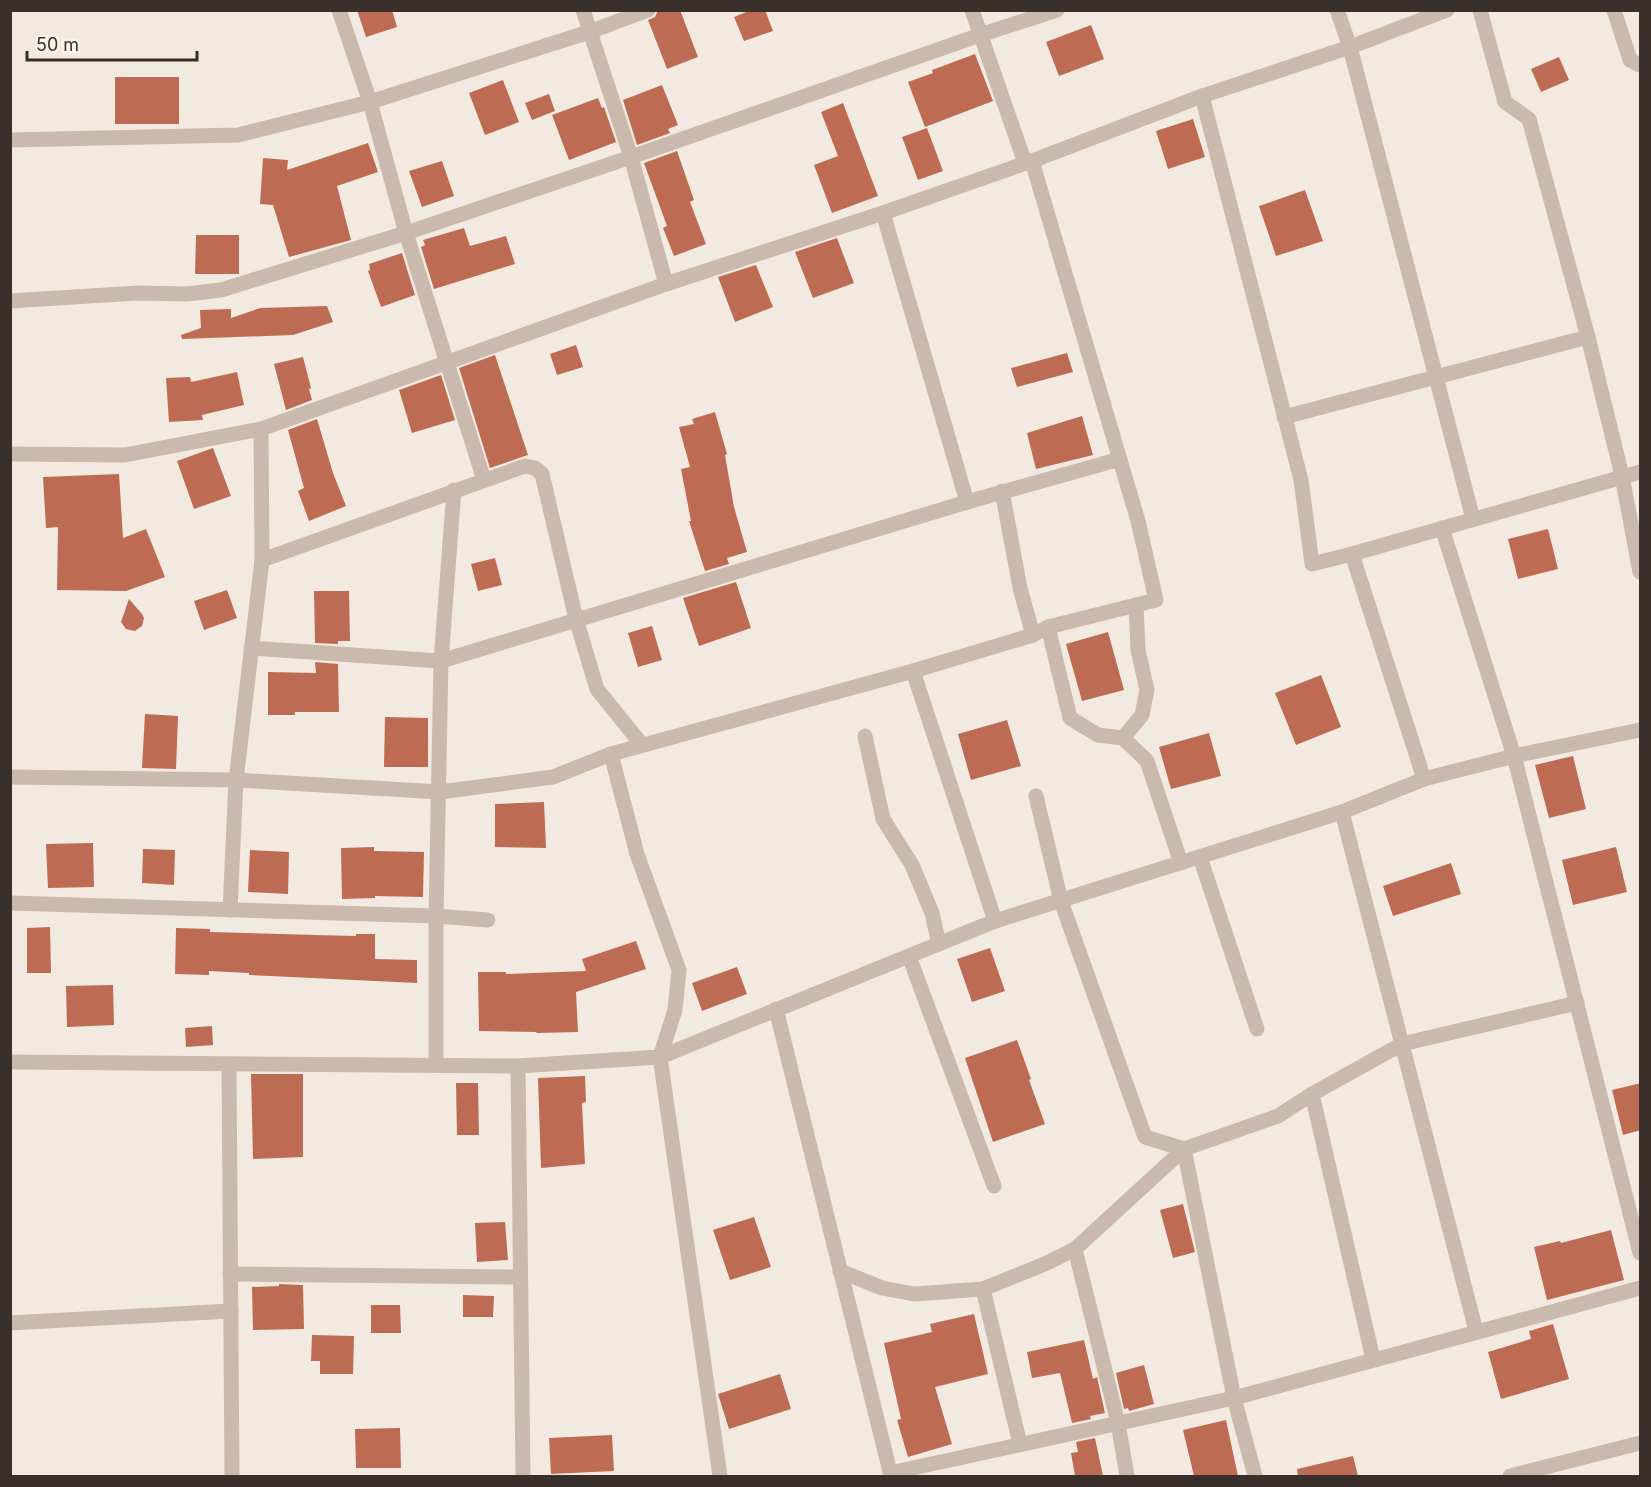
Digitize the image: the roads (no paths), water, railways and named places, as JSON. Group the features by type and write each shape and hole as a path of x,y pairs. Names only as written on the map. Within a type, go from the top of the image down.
{"street":[{"path":"339,10 370,102 406,233 484,480"},
{"path":"583,10 631,157 666,284"},
{"path":"10,140 238,135 370,102 589,32 648,10"},
{"path":"10,777 236,780 440,792 553,777 611,753 913,671 1033,635 1048,627 1156,600 1138,521 1120,459 1028,162 972,10"},
{"path":"10,301 138,293 187,294 221,290 406,233 1057,10"},
{"path":"1337,10 1350,47 1473,519"},
{"path":"10,454 125,455 261,429 666,284 883,213 1028,162 1202,96 1350,47 1447,10"},
{"path":"1480,10 1505,102 1528,119 1588,337 1622,476 1641,572"},
{"path":"1614,10 1630,60 1641,65"},
{"path":"1202,96 1301,480 1312,564 1641,472"},
{"path":"883,213 967,502"},
{"path":"1284,417 1588,337"},
{"path":"230,910 236,780 262,560 261,429"},
{"path":"251,648 441,661 1002,491 1120,459"},
{"path":"262,560 525,466 535,468 542,474 576,619 597,689 642,745"},
{"path":"436,1064 436,916 441,661 454,490"},
{"path":"1002,491 1020,588 1033,635"},
{"path":"1442,528 1514,756 1641,1253"},
{"path":"1352,554 1424,779"},
{"path":"1123,738 1142,715 1147,690 1138,650 1136,605"},
{"path":"1048,627 1070,718 1098,735 1123,738 1147,761 1181,863"},
{"path":"913,671 994,921"},
{"path":"10,1062 518,1066 660,1057 994,921 1342,812 1424,779 1514,756 1641,730"},
{"path":"865,736 883,819 912,865 932,913 939,944"},
{"path":"611,753 638,854 679,970 675,1010 660,1057 720,1476"},
{"path":"1036,796 1061,901 1145,1137 1184,1149"},
{"path":"1342,812 1476,1331"},
{"path":"1200,857 1257,1029"},
{"path":"10,903 436,916 488,920"},
{"path":"909,956 994,1186"},
{"path":"840,1271 882,1288 914,1294 983,1289 1075,1249 1184,1149 1278,1116 1312,1094 1402,1044 1577,1003"},
{"path":"776,1009 890,1474 1234,1398 1641,1288"},
{"path":"229,1064 232,1476"},
{"path":"518,1066 523,1476"},
{"path":"1312,1094 1373,1359"},
{"path":"1184,1149 1234,1398 1255,1476"},
{"path":"1075,1249 1118,1423 1127,1476"},
{"path":"230,1274 520,1277"},
{"path":"983,1289 1020,1444"},
{"path":"10,1323 231,1311"},
{"path":"1510,1476 1641,1443"}]}
